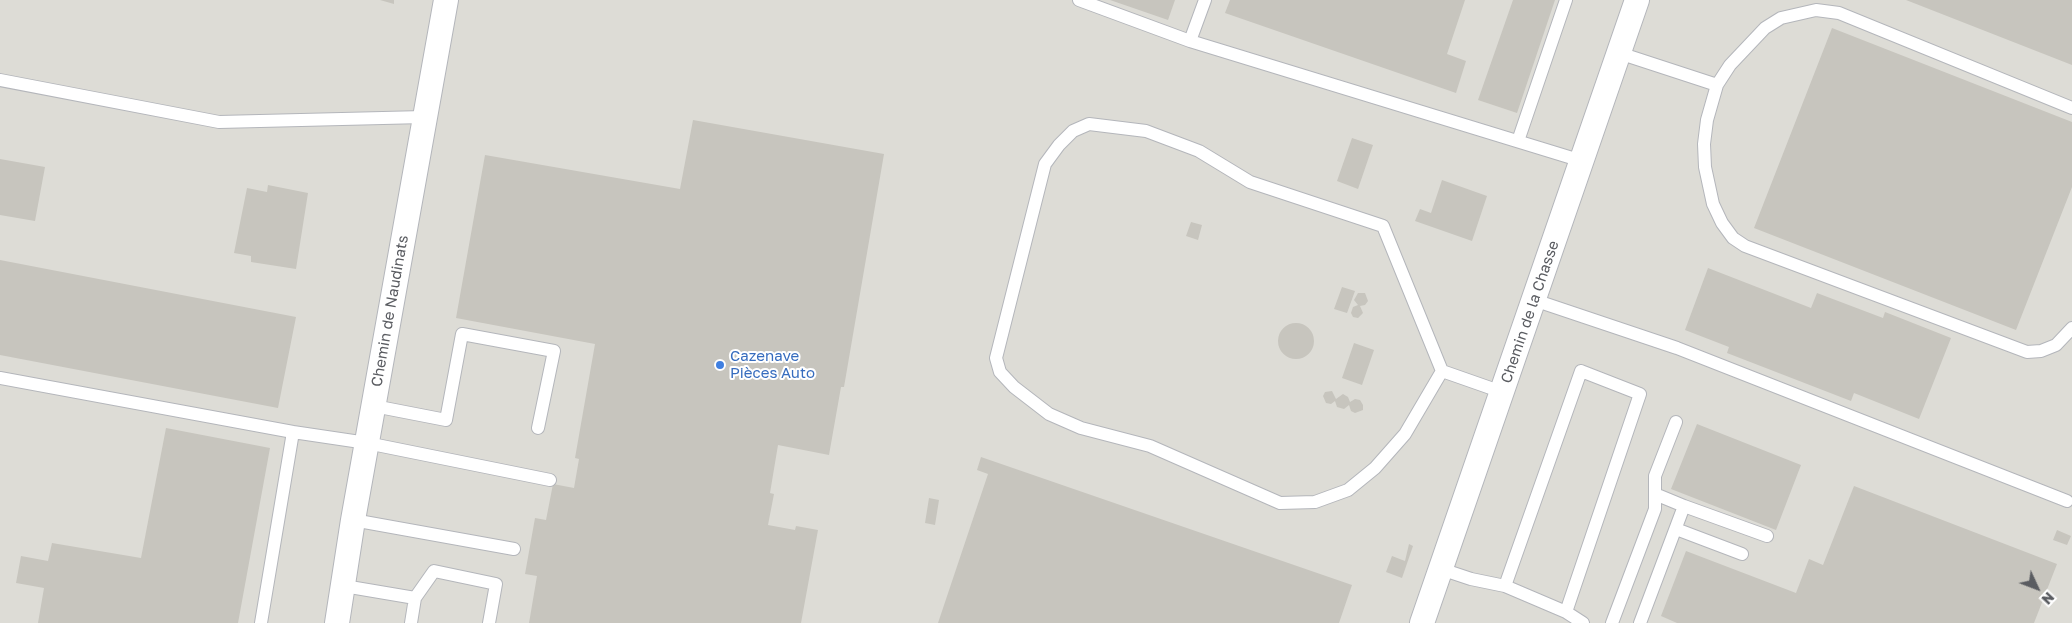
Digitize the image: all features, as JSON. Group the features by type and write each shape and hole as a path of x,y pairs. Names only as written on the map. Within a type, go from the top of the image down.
{"street":[{"name":"Chemin de Naudinats","path":"337,623 353,520 446,0"},
{"name":"Chemin de la Chasse","path":"1422,623 1637,0"}],"lane":[{"path":"1079,0 1190,42 1582,161"},
{"path":"1190,42 1205,0"},
{"path":"1518,141 1566,0"},
{"path":"2072,108 1840,14 1816,10 1781,18 1765,28 1730,65 1717,85 1707,120 1705,166 1713,204 1722,224 1733,238 1746,246 2027,352 2041,351 2056,345 2072,328"},
{"path":"1619,53 1717,85"},
{"path":"0,80 219,122 424,117"},
{"path":"1442,371 1405,434 1375,468 1348,490 1315,502 1280,503 1150,446 1081,428 1049,414 1014,388 1000,372 996,358 1046,164 1059,145 1074,131 1089,124 1146,131 1199,151 1250,182 1383,226 1442,371 1502,392"},
{"path":"1534,300 1677,348 2067,501"},
{"path":"374,406 446,420 462,334 554,351 538,428"},
{"path":"1505,586 1581,370 1640,394 1566,612"},
{"path":"0,378 293,432 367,443 550,480"},
{"path":"1612,623 1655,509 1656,476 1676,422"},
{"path":"261,623 293,432"},
{"path":"1655,494 1767,536"},
{"path":"1640,623 1684,506"},
{"path":"353,520 514,549"},
{"path":"1676,529 1742,554"},
{"path":"1441,569 1471,579 1505,586 1566,612 1583,623"},
{"path":"411,623 415,598 434,571 496,584 489,623"},
{"path":"344,586 415,598"}],"shaded area":[{"path":"0,0 2072,0 2072,623 0,623"}],"building":[{"path":"380,0 394,0 394,4"},
{"path":"1110,0 1175,0 1168,20"},
{"path":"1230,0 1465,0 1447,54 1466,61 1456,93 1225,13"},
{"path":"1513,0 1555,0 1517,113 1478,100"},
{"path":"1906,0 2072,0 2072,65"},
{"path":"1832,28 2072,122 2072,187 2016,330 1754,228"},
{"name":"Cazenave Pièces Auto","path":"693,120 884,154 844,387 841,387 829,455 778,445 770,493 774,494 768,525 795,530 796,526 818,530 801,623 529,623 537,576 525,574 535,518 546,520 553,484 574,488 579,459 575,458 595,344 456,318 485,155 680,189"},
{"path":"1352,138 1373,145 1358,189 1337,181"},
{"path":"0,159 45,167 35,221 0,215"},
{"path":"1442,180 1487,196 1472,241 1415,221 1420,209 1431,213"},
{"path":"268,185 308,193 296,269 251,262 251,256 234,253 247,188 267,192"},
{"path":"1191,222 1202,225 1198,240 1186,236"},
{"path":"0,260 296,317 278,408 0,355"},
{"path":"1708,268 1811,308 1817,293 1883,318 1885,312 1951,338 1919,419 1854,393 1851,401 1727,353 1729,347 1685,330"},
{"path":"1342,287 1355,291 1347,313 1334,309"},
{"path":"1358,293 1365,293 1368,301 1365,305 1360,306 1363,313 1358,318 1353,317 1351,313 1353,307 1358,305 1354,300"},
{"path":"1296,323 1308,329 1314,341 1308,353 1296,359 1284,353 1278,341 1284,329"},
{"path":"1354,343 1374,350 1362,385 1342,378"},
{"path":"1332,391 1336,399 1343,394 1348,397 1350,402 1355,399 1360,400 1363,410 1355,413 1351,411 1349,405 1344,409 1337,407 1335,401 1331,404 1326,403 1323,396 1325,392"},
{"path":"1697,424 1801,465 1776,530 1671,489"},
{"path":"166,428 270,448 238,623 38,623 44,588 16,583 21,556 48,561 52,543 141,558"},
{"path":"981,457 1352,585 1339,623 938,623 988,474 977,470"},
{"path":"1854,486 2057,564 2034,623 1677,623 1661,616 1686,551 1796,593 1809,559 1823,565"},
{"path":"929,498 939,500 935,525 925,523"},
{"path":"2057,530 2071,536 2067,545 2053,540"},
{"path":"1409,544 1413,546 1402,578 1386,572 1392,556 1405,561"}],"place":[{"name":"Cazenave Pièces Auto","path":"720,365"}]}
